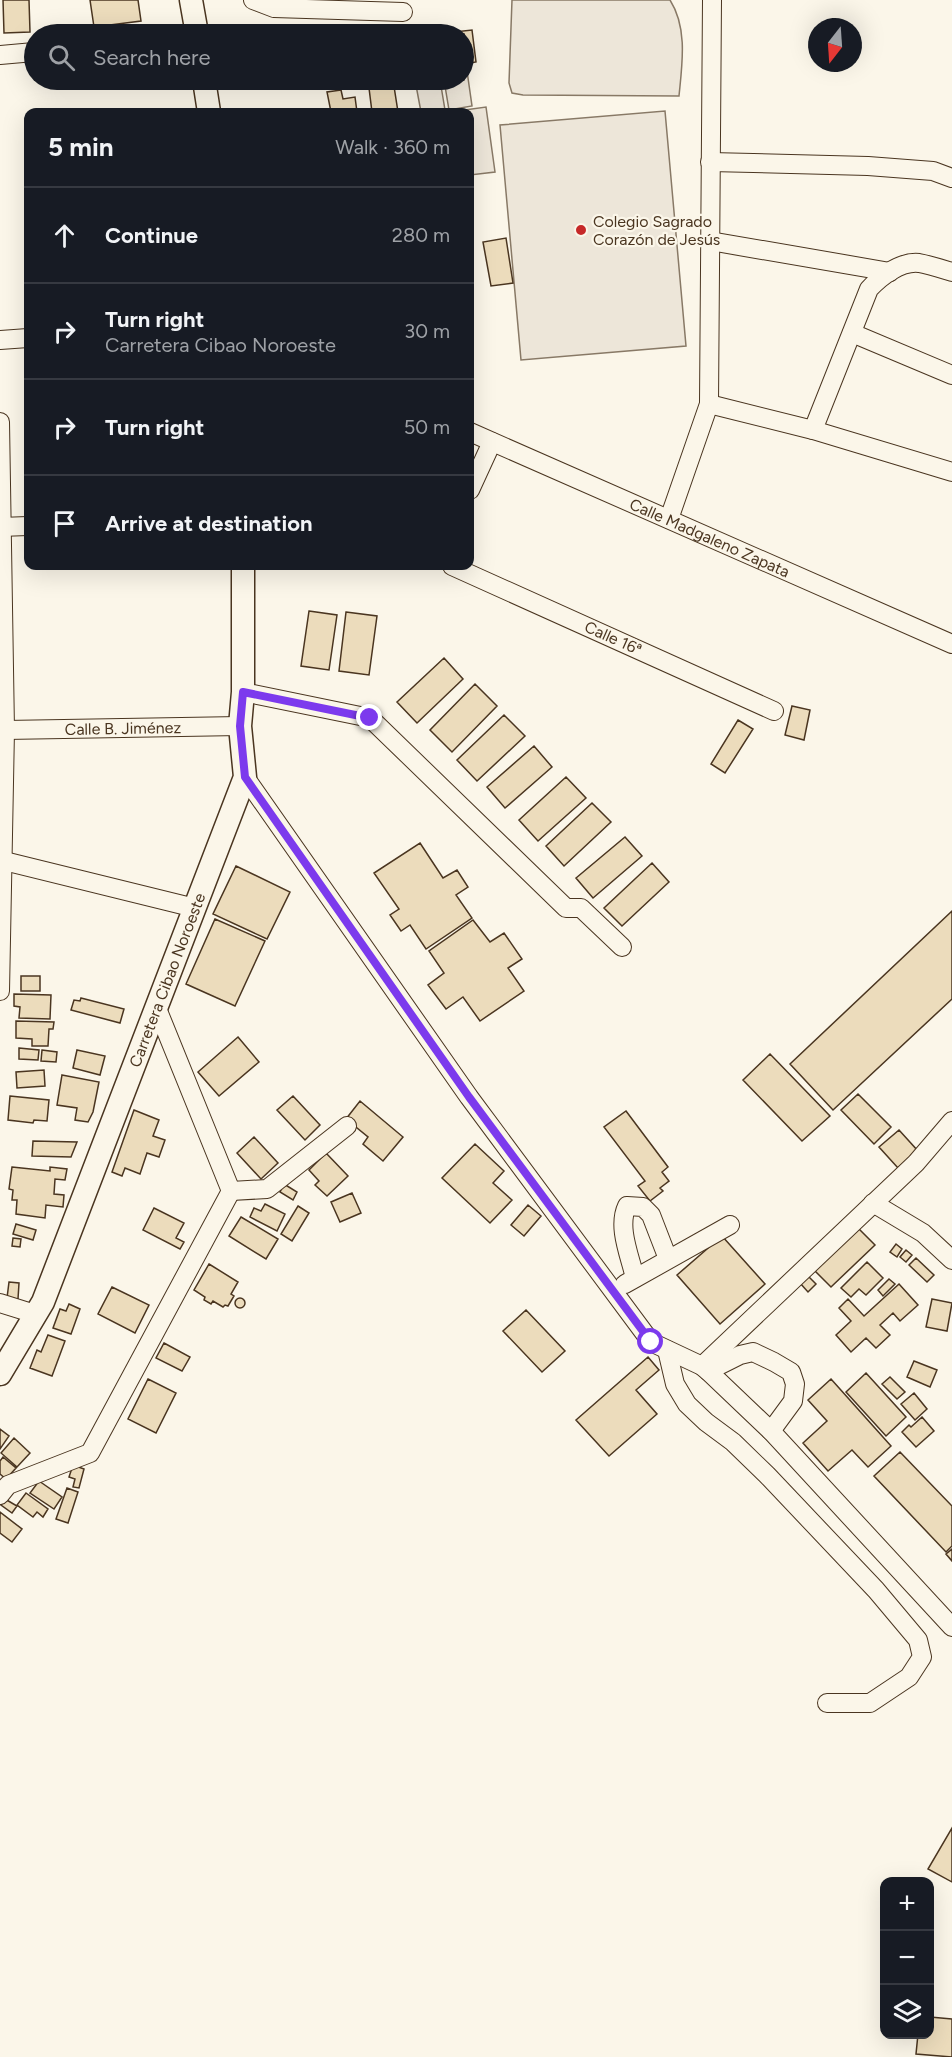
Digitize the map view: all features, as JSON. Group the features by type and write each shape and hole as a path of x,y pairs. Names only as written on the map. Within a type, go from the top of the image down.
{"main road":[{"path":"191,0 195,24"},
{"path":"206,90 208,108"},
{"name":"Carretera Cibao Noroeste","path":"0,1374 43,1302 245,777 240,726 243,692 243,570"}],"street":[{"path":"253,0 274,8 403,12"},
{"path":"669,519 709,404 712,0"},
{"path":"0,55 24,53"},
{"path":"710,162 868,166 933,171 952,178"},
{"path":"710,241 890,272"},
{"path":"813,429 869,289 878,279 902,266 918,263 952,272"},
{"path":"852,333 952,375"},
{"path":"0,340 24,338"},
{"path":"709,404 813,429 950,467"},
{"path":"0,422 5,730 0,991"},
{"name":"Calle Madgaleno Zapata","path":"474,434 952,644"},
{"path":"474,481 492,442"},
{"path":"2,527 24,526"},
{"name":"Calle 16ª","path":"461,570 774,711"},
{"path":"243,692 370,718 566,908 581,908 622,947"},
{"name":"Calle B. Jiménez","path":"5,730 240,726"},
{"path":"245,777 469,1097 651,1342 705,1369 771,1431 952,1627"},
{"path":"2,860 195,908"},
{"path":"156,1006 231,1191"},
{"path":"705,1369 916,1163 952,1121"},
{"path":"231,1191 267,1189 347,1126"},
{"path":"0,1495 8,1485 90,1453 231,1191"},
{"path":"873,1203 923,1233 952,1260"},
{"path":"635,1278 626,1242 623,1216 627,1206 643,1207 651,1215 668,1258"},
{"path":"613,1292 668,1258 729,1226"},
{"path":"0,1303 35,1314"},
{"path":"667,1350 675,1384 687,1404 767,1475 876,1590 918,1640 922,1657 909,1677 870,1702 827,1703"},
{"path":"705,1369 753,1352 791,1372 795,1384 793,1401 771,1431"}],"shaded area":[{"path":"512,0 670,0 676,11 682,35 679,96 523,95 512,93 509,83"},
{"path":"417,90 442,90 445,108 420,108"},
{"path":"446,90 470,90 472,106 449,108"},
{"path":"486,107 495,172 474,175 474,109"},
{"path":"665,111 686,346 521,360 500,125"}],"building":[{"path":"3,0 29,0 30,24 24,24 24,32 4,33"},
{"path":"90,0 138,0 141,21 94,24"},
{"path":"341,90 343,99 355,97 356,108 330,108 327,92"},
{"path":"369,90 395,90 397,108 372,108"},
{"path":"506,238 513,283 491,286 483,242"},
{"path":"309,611 337,615 329,670 301,666"},
{"path":"346,612 377,616 369,675 339,671"},
{"path":"444,658 463,679 417,723 397,702"},
{"path":"475,684 497,706 452,752 430,730"},
{"path":"792,706 810,710 804,740 785,735"},
{"path":"504,715 525,736 477,781 457,760"},
{"path":"738,720 753,729 725,773 711,764"},
{"path":"534,746 552,767 505,808 487,787"},
{"path":"566,777 586,798 538,841 519,820"},
{"path":"592,803 611,822 564,866 546,846"},
{"path":"625,837 642,856 593,898 576,878"},
{"path":"420,843 443,878 457,870 468,887 456,895 472,918 426,949 410,925 401,931 390,915 399,909 374,873"},
{"path":"652,863 669,882 622,926 604,908"},
{"path":"236,866 290,892 267,939 213,914"},
{"path":"952,911 952,999 833,1110 790,1064"},
{"path":"215,919 265,941 235,1006 186,984"},
{"path":"473,920 490,942 504,933 522,959 508,968 524,991 480,1021 463,997 446,1009 428,985 444,973 429,951"},
{"path":"21,976 40,976 40,991 21,991"},
{"path":"14,994 51,995 50,1019 19,1018 20,1007 14,1006"},
{"path":"81,998 124,1009 120,1023 71,1010 74,1000 80,1001"},
{"path":"16,1021 54,1022 53,1029 49,1029 48,1046 32,1046 32,1039 16,1038"},
{"path":"238,1037 259,1062 219,1096 198,1072"},
{"path":"19,1048 39,1050 38,1060 19,1059"},
{"path":"42,1050 57,1052 56,1062 41,1061"},
{"path":"77,1050 105,1056 100,1075 73,1068"},
{"path":"770,1054 830,1116 802,1141 743,1080"},
{"path":"44,1070 45,1086 17,1088 16,1072"},
{"path":"62,1075 99,1082 93,1112 88,1122 75,1120 77,1108 57,1105"},
{"path":"858,1094 891,1127 874,1144 841,1110"},
{"path":"10,1096 49,1100 47,1121 34,1120 33,1123 8,1120"},
{"path":"293,1096 320,1125 305,1140 277,1110"},
{"path":"360,1101 403,1137 383,1161 363,1144 368,1137 346,1119"},
{"path":"134,1110 159,1120 153,1136 165,1140 159,1157 147,1153 140,1174 125,1168 122,1176 112,1172"},
{"path":"626,1111 668,1167 662,1172 669,1181 660,1188 663,1191 650,1201 638,1186 645,1181 604,1127"},
{"path":"899,1130 918,1151 898,1168 879,1147"},
{"path":"254,1137 278,1163 261,1179 237,1153"},
{"path":"33,1141 77,1142 71,1157 32,1156"},
{"path":"475,1144 504,1171 493,1183 512,1200 490,1223 442,1178"},
{"path":"326,1153 348,1176 327,1196 315,1185 319,1181 309,1170"},
{"path":"12,1167 50,1171 50,1167 67,1169 65,1180 55,1179 54,1194 64,1195 63,1207 46,1205 45,1218 16,1214 17,1200 12,1200 13,1190 9,1189"},
{"path":"284,1184 297,1192 293,1200 280,1192"},
{"path":"352,1193 361,1213 340,1222 331,1202"},
{"path":"265,1204 285,1214 277,1231 250,1217 254,1208 261,1211"},
{"path":"528,1205 541,1216 524,1236 511,1225"},
{"path":"298,1206 309,1213 292,1241 281,1234"},
{"path":"154,1208 184,1223 176,1238 184,1242 180,1249 143,1230"},
{"path":"241,1217 278,1239 266,1259 229,1236"},
{"path":"16,1224 36,1230 33,1240 13,1234"},
{"path":"856,1226 875,1245 831,1287 812,1268"},
{"path":"722,1236 765,1284 720,1324 677,1275"},
{"path":"13,1238 21,1239 20,1247 12,1246"},
{"path":"896,1244 902,1249 897,1257 890,1252"},
{"path":"906,1250 912,1255 906,1262 900,1257"},
{"path":"916,1258 934,1275 927,1282 909,1265"},
{"path":"867,1262 883,1278 866,1295 859,1289 851,1297 841,1288"},
{"path":"209,1264 238,1282 231,1294 234,1296 228,1306 223,1307 213,1301 211,1304 194,1290"},
{"path":"808,1276 816,1284 808,1292 800,1283"},
{"path":"889,1279 895,1284 883,1296 878,1290"},
{"path":"9,1282 19,1283 18,1299 7,1298"},
{"path":"899,1284 918,1305 900,1321 893,1313 880,1325 890,1335 876,1348 866,1338 851,1352 836,1335 851,1321 839,1308 848,1299 864,1316"},
{"path":"112,1287 149,1305 135,1333 98,1314"},
{"path":"240,1298 244,1299 244,1307 240,1308 236,1307 235,1303 236,1299"},
{"path":"932,1299 952,1303 947,1331 926,1327"},
{"path":"69,1304 80,1309 71,1334 53,1328 60,1309 66,1311"},
{"path":"526,1310 565,1351 542,1372 503,1331"},
{"path":"48,1335 65,1341 52,1376 30,1368 37,1350 41,1352"},
{"path":"164,1343 190,1357 182,1371 156,1358"},
{"path":"648,1357 659,1370 636,1390 657,1414 609,1456 576,1420"},
{"path":"914,1361 937,1370 930,1387 907,1377"},
{"path":"866,1373 906,1417 886,1436 846,1392"},
{"path":"890,1377 905,1392 897,1399 882,1384"},
{"path":"148,1379 176,1393 156,1433 128,1419"},
{"path":"831,1379 891,1446 868,1467 852,1450 828,1471 803,1443 827,1421 808,1400"},
{"path":"914,1393 927,1409 915,1420 901,1404"},
{"path":"922,1417 934,1431 916,1447 902,1432"},
{"path":"0,1429 9,1436 0,1449"},
{"path":"14,1438 30,1453 17,1467 1,1453"},
{"path":"900,1452 952,1506 952,1546 946,1552 874,1476"},
{"path":"3,1457 16,1468 6,1479 0,1474 0,1461"},
{"path":"73,1465 84,1469 79,1488 73,1487 75,1479 69,1477"},
{"path":"39,1481 62,1497 54,1509 30,1493"},
{"path":"67,1488 78,1492 68,1523 56,1519"},
{"path":"26,1493 48,1509 43,1517 37,1512 33,1517 17,1505"},
{"path":"5,1499 17,1506 12,1513 1,1505"},
{"path":"0,1512 22,1529 12,1542 0,1533"},
{"path":"952,1549 952,1561 946,1554"},
{"path":"952,1828 952,1882 928,1869"},
{"path":"934,2017 952,2019 952,2057 916,2054 918,2039 934,2039"}],"place":[{"name":"Colegio Sagrado Corazón de Jesús","path":"581,230"}],"route":[{"path":"370,718 243,692 240,726 245,777 469,1097 651,1342"}]}
